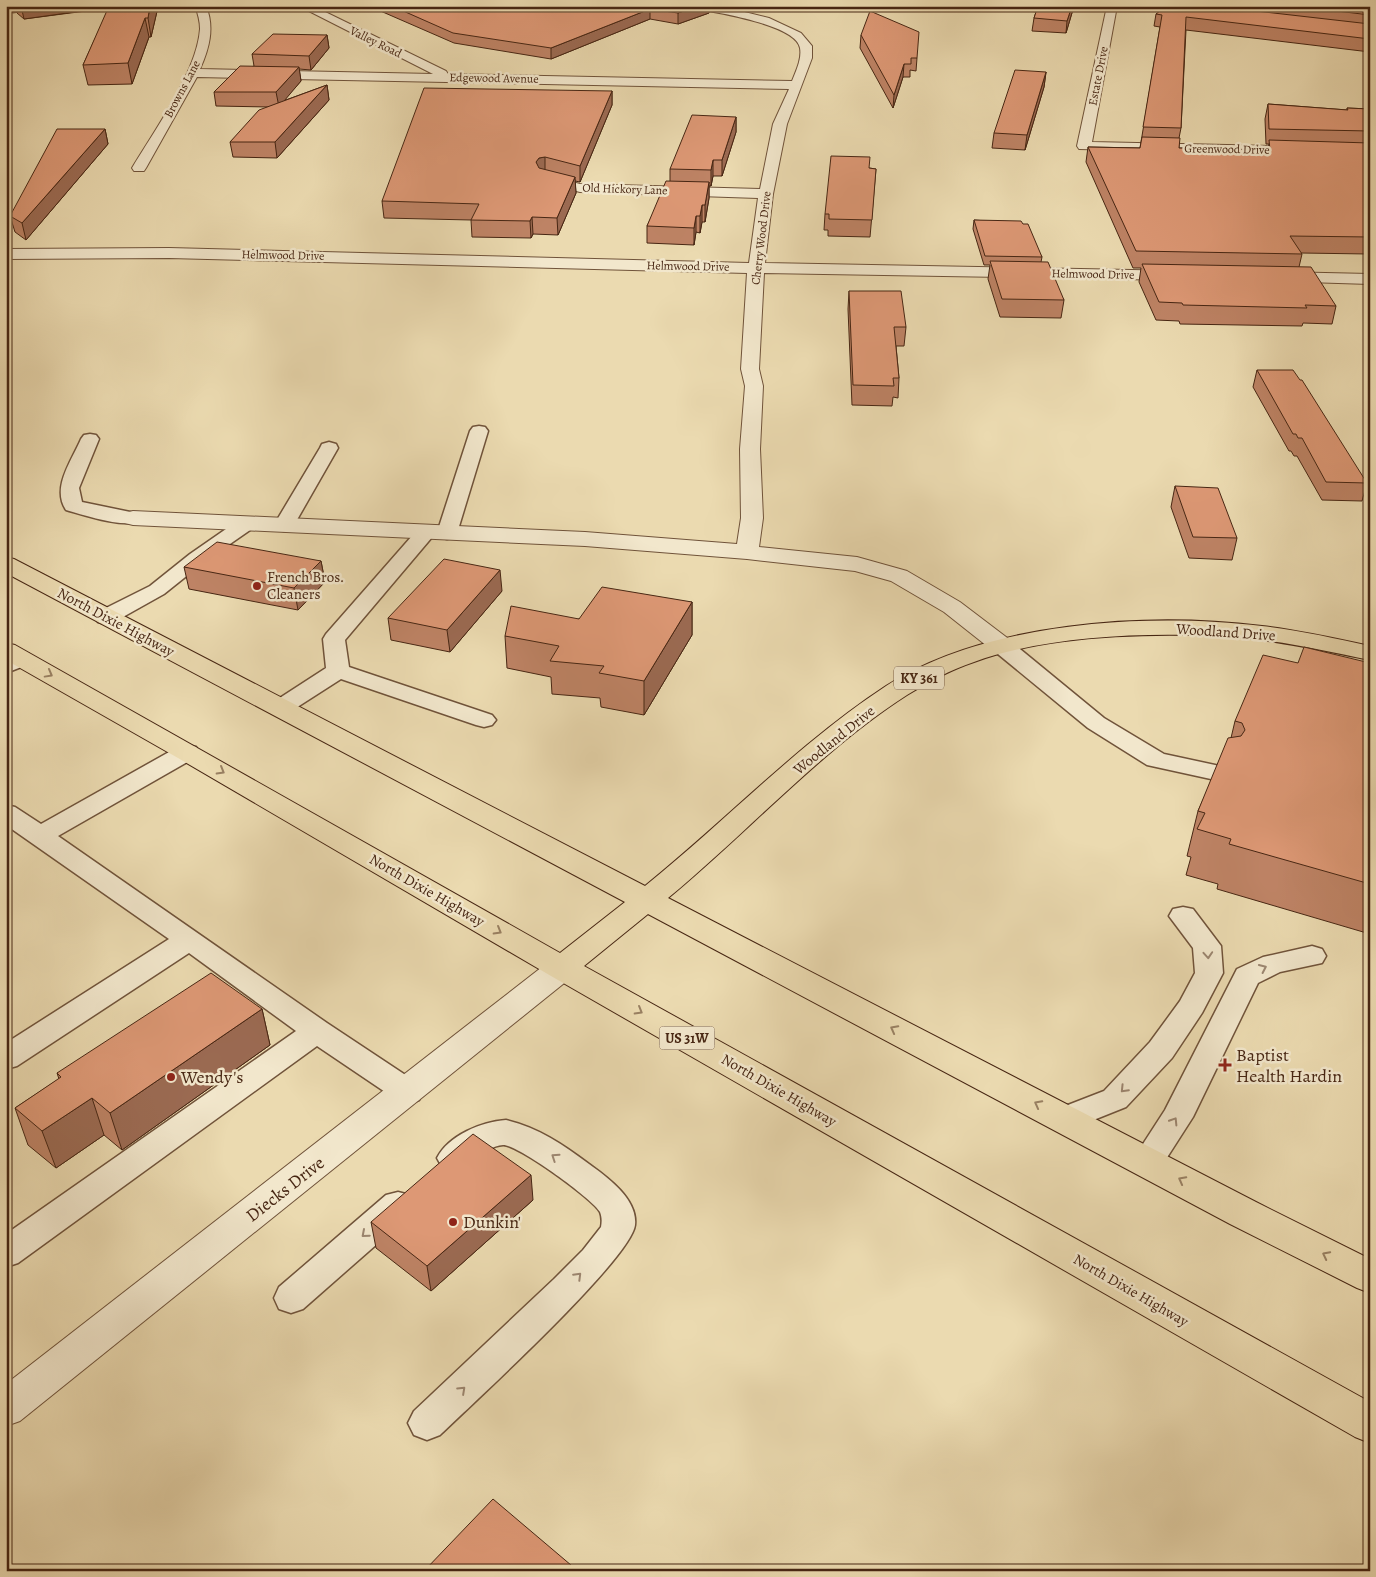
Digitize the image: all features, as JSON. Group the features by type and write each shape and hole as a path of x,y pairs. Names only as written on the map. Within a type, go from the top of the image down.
{"main road":[{"name":"North Dixie Highway","path":"6,564 1370,1277"},
{"name":"Woodland Drive","path":"562,968 696,860 857,717 925,674 968,656 1044,636 1149,628 1232,630 1282,635 1370,653"},
{"name":"North Dixie Highway","path":"11,659 187,752 562,968 1370,1424"}],"street":[{"name":"Browns Lane","path":"139,168 192,74 206,31 205,16 200,6"},
{"name":"Valley Road","path":"304,6 448,77"},
{"name":"Cherry Wood Drive","path":"699,6 734,12 764,20 797,35 806,46 806,58 780,124 766,194 756,268 750,369 754,386 750,449 752,518 747,552"},
{"name":"Estate Drive","path":"1084,146 1112,6"},
{"path":"1147,6 1215,14"},
{"name":"Edgewood Avenue","path":"192,74 448,77 795,85"},
{"name":"Greenwood Drive","path":"1084,146 1370,152"},
{"name":"Old Hickory Lane","path":"545,179 580,188 766,194"},
{"name":"Helmwood Drive","path":"6,254 170,253 756,268 1192,276"},
{"path":"1261,277 1370,279"},
{"path":"133,518 585,539 747,552 857,564 900,576 952,607 1001,646"},
{"name":"Diecks Drive","path":"6,1408 408,1092 562,968"}],"lane":[{"path":"6,10 33,6"},
{"path":"338,671 334,639 437,532 479,431"},
{"path":"90,440 68,488 73,506 98,513 133,518"},
{"path":"284,525 329,448"},
{"path":"106,617 157,590 197,558 246,524"},
{"path":"1001,646 1096,723 1156,760 1220,773"},
{"path":"280,708 338,671"},
{"path":"338,671 484,720"},
{"path":"40,835 187,752"},
{"path":"6,813 189,939 317,1031 408,1092"},
{"path":"1066,1118 1114,1099 1161,1050 1192,1006 1209,973 1207,946 1182,916"},
{"path":"6,1058 189,939"},
{"path":"1148,1161 1177,1117 1247,976 1273,964 1312,956"},
{"path":"6,1253 317,1031"},
{"path":"291,1298 471,1143 493,1134 508,1131 541,1148 579,1173 608,1198 617,1214 619,1227 613,1238 585,1270 426,1423"}],"building":[{"path":"109,6 150,6 148,18 145,18 128,63 83,65"},
{"path":"392,6 698,6 678,13 650,9 551,48 453,33"},
{"path":"1038,6 1072,6 1067,21 1034,18"},
{"path":"1164,6 1212,6 1370,24 1370,39 1186,17 1181,128 1143,127 1162,15 1156,14"},
{"path":"1295,6 1370,6 1370,15"},
{"path":"870,11 919,32 917,58 911,58 911,64 904,64 894,95 861,35"},
{"path":"273,34 327,35 309,56 252,54"},
{"path":"240,66 299,67 276,92 214,92"},
{"path":"1015,70 1046,72 1027,135 994,133"},
{"path":"327,85 275,142 230,142 259,110"},
{"path":"424,88 612,91 580,166 545,157 539,158 536,162 539,168 575,177 557,218 532,217 530,221 471,220 479,204 382,201"},
{"path":"1268,104 1348,110 1347,108 1370,109 1370,131 1269,129"},
{"path":"692,115 736,117 722,160 713,160 711,170 670,169"},
{"path":"57,129 105,129 22,223 10,216"},
{"path":"1142,137 1180,138 1179,148 1270,150 1269,140 1370,143 1370,237 1290,236 1302,254 1136,251 1088,147 1140,148"},
{"path":"831,156 870,157 869,168 876,169 872,220 829,219 829,214 825,214"},
{"path":"666,181 709,182 705,205 702,205 700,216 696,216 694,228 647,226"},
{"path":"974,220 1021,221 1023,224 1028,224 1042,257 985,256"},
{"path":"990,261 1048,262 1064,300 1002,299"},
{"path":"1142,264 1311,267 1336,306 1305,305 1307,308 1183,305 1182,303 1159,302"},
{"path":"849,291 901,291 906,327 894,327 899,378 893,378 894,386 853,385"},
{"path":"1257,370 1293,370 1302,380 1367,483 1326,482 1302,438 1298,438 1296,434 1293,434"},
{"path":"1175,486 1218,488 1237,538 1193,537"},
{"path":"217,542 321,561 294,588 184,567"},
{"path":"444,559 500,570 447,630 388,618"},
{"path":"602,587 692,602 644,681 599,673 604,666 550,661 559,646 505,636 511,606 579,619"},
{"path":"1304,647 1370,663 1370,884 1229,844 1231,839 1197,829 1205,813 1198,811 1228,738 1241,736 1245,730 1242,723 1235,721 1263,655 1298,663"},
{"path":"211,973 262,1009 110,1113 92,1098 42,1131 15,1108 61,1077 57,1073"},
{"name":"Dunkin'","path":"473,1134 531,1175 427,1266 371,1222"},
{"path":"493,1499 578,1571 424,1571"}],"place":[{"name":"French Bros. Cleaners","path":"257,586"},
{"name":"Baptist Health Hardin","path":"1225,1065"},
{"name":"Wendy's","path":"171,1077"},
{"name":"Dunkin'","path":"453,1222"}]}
